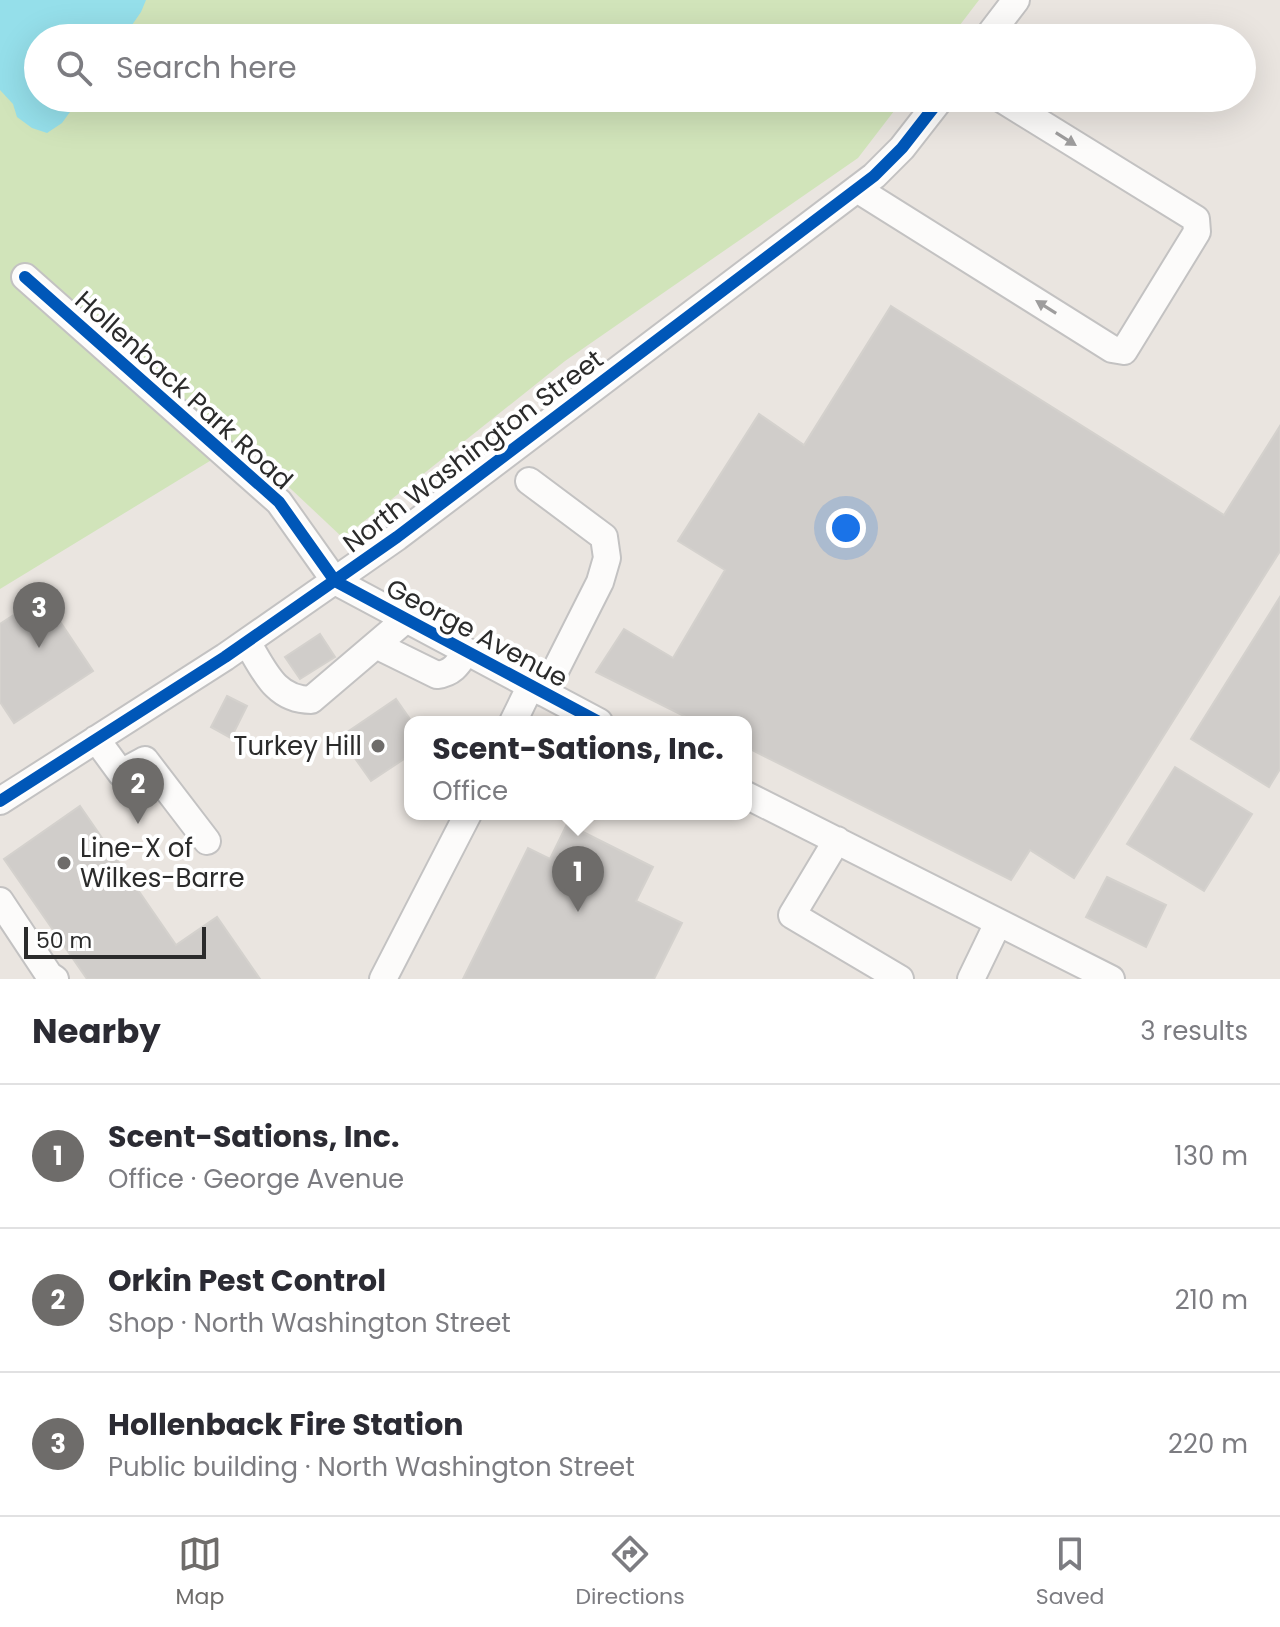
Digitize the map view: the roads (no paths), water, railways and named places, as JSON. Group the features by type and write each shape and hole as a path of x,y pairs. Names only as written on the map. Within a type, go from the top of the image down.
{"street":[{"path":"998,24 1016,0"},
{"name":"North Washington Street","path":"0,801 247,642 397,537 857,189 902,148 930,112"},
{"path":"857,189 1112,349 1124,351 1197,232 1196,219 1023,112"},
{"name":"Hollenback Park Road","path":"25,277 279,502 335,581"},
{"path":"518,716 538,689 600,582 607,558 604,537 529,481"},
{"name":"George Avenue","path":"335,581 588,716"},
{"path":"247,642 276,690 295,700 311,700 405,620"},
{"path":"376,645 437,675 447,674 455,668 466,652"},
{"path":"96,739 121,773 145,760 207,841"},
{"path":"752,798 1111,979"},
{"path":"383,979 465,820"},
{"path":"837,840 792,915 900,979"},
{"path":"0,901 49,975 55,979"},
{"path":"971,979 998,923"}],"water":[{"path":"0,0 146,0 133,24 24,24 24,112 70,112 62,123 47,133 32,128 17,117 13,104 0,90"}],"place":[{"name":"Hollenback Fire Station","path":"39,648"},
{"name":"Turkey Hill","path":"378,746"},
{"name":"Orkin Pest Control","path":"138,824"},
{"name":"Line-X of Wilkes-Barre","path":"64,863"},
{"name":"Scent-Sations, Inc.","path":"578,912"}]}
